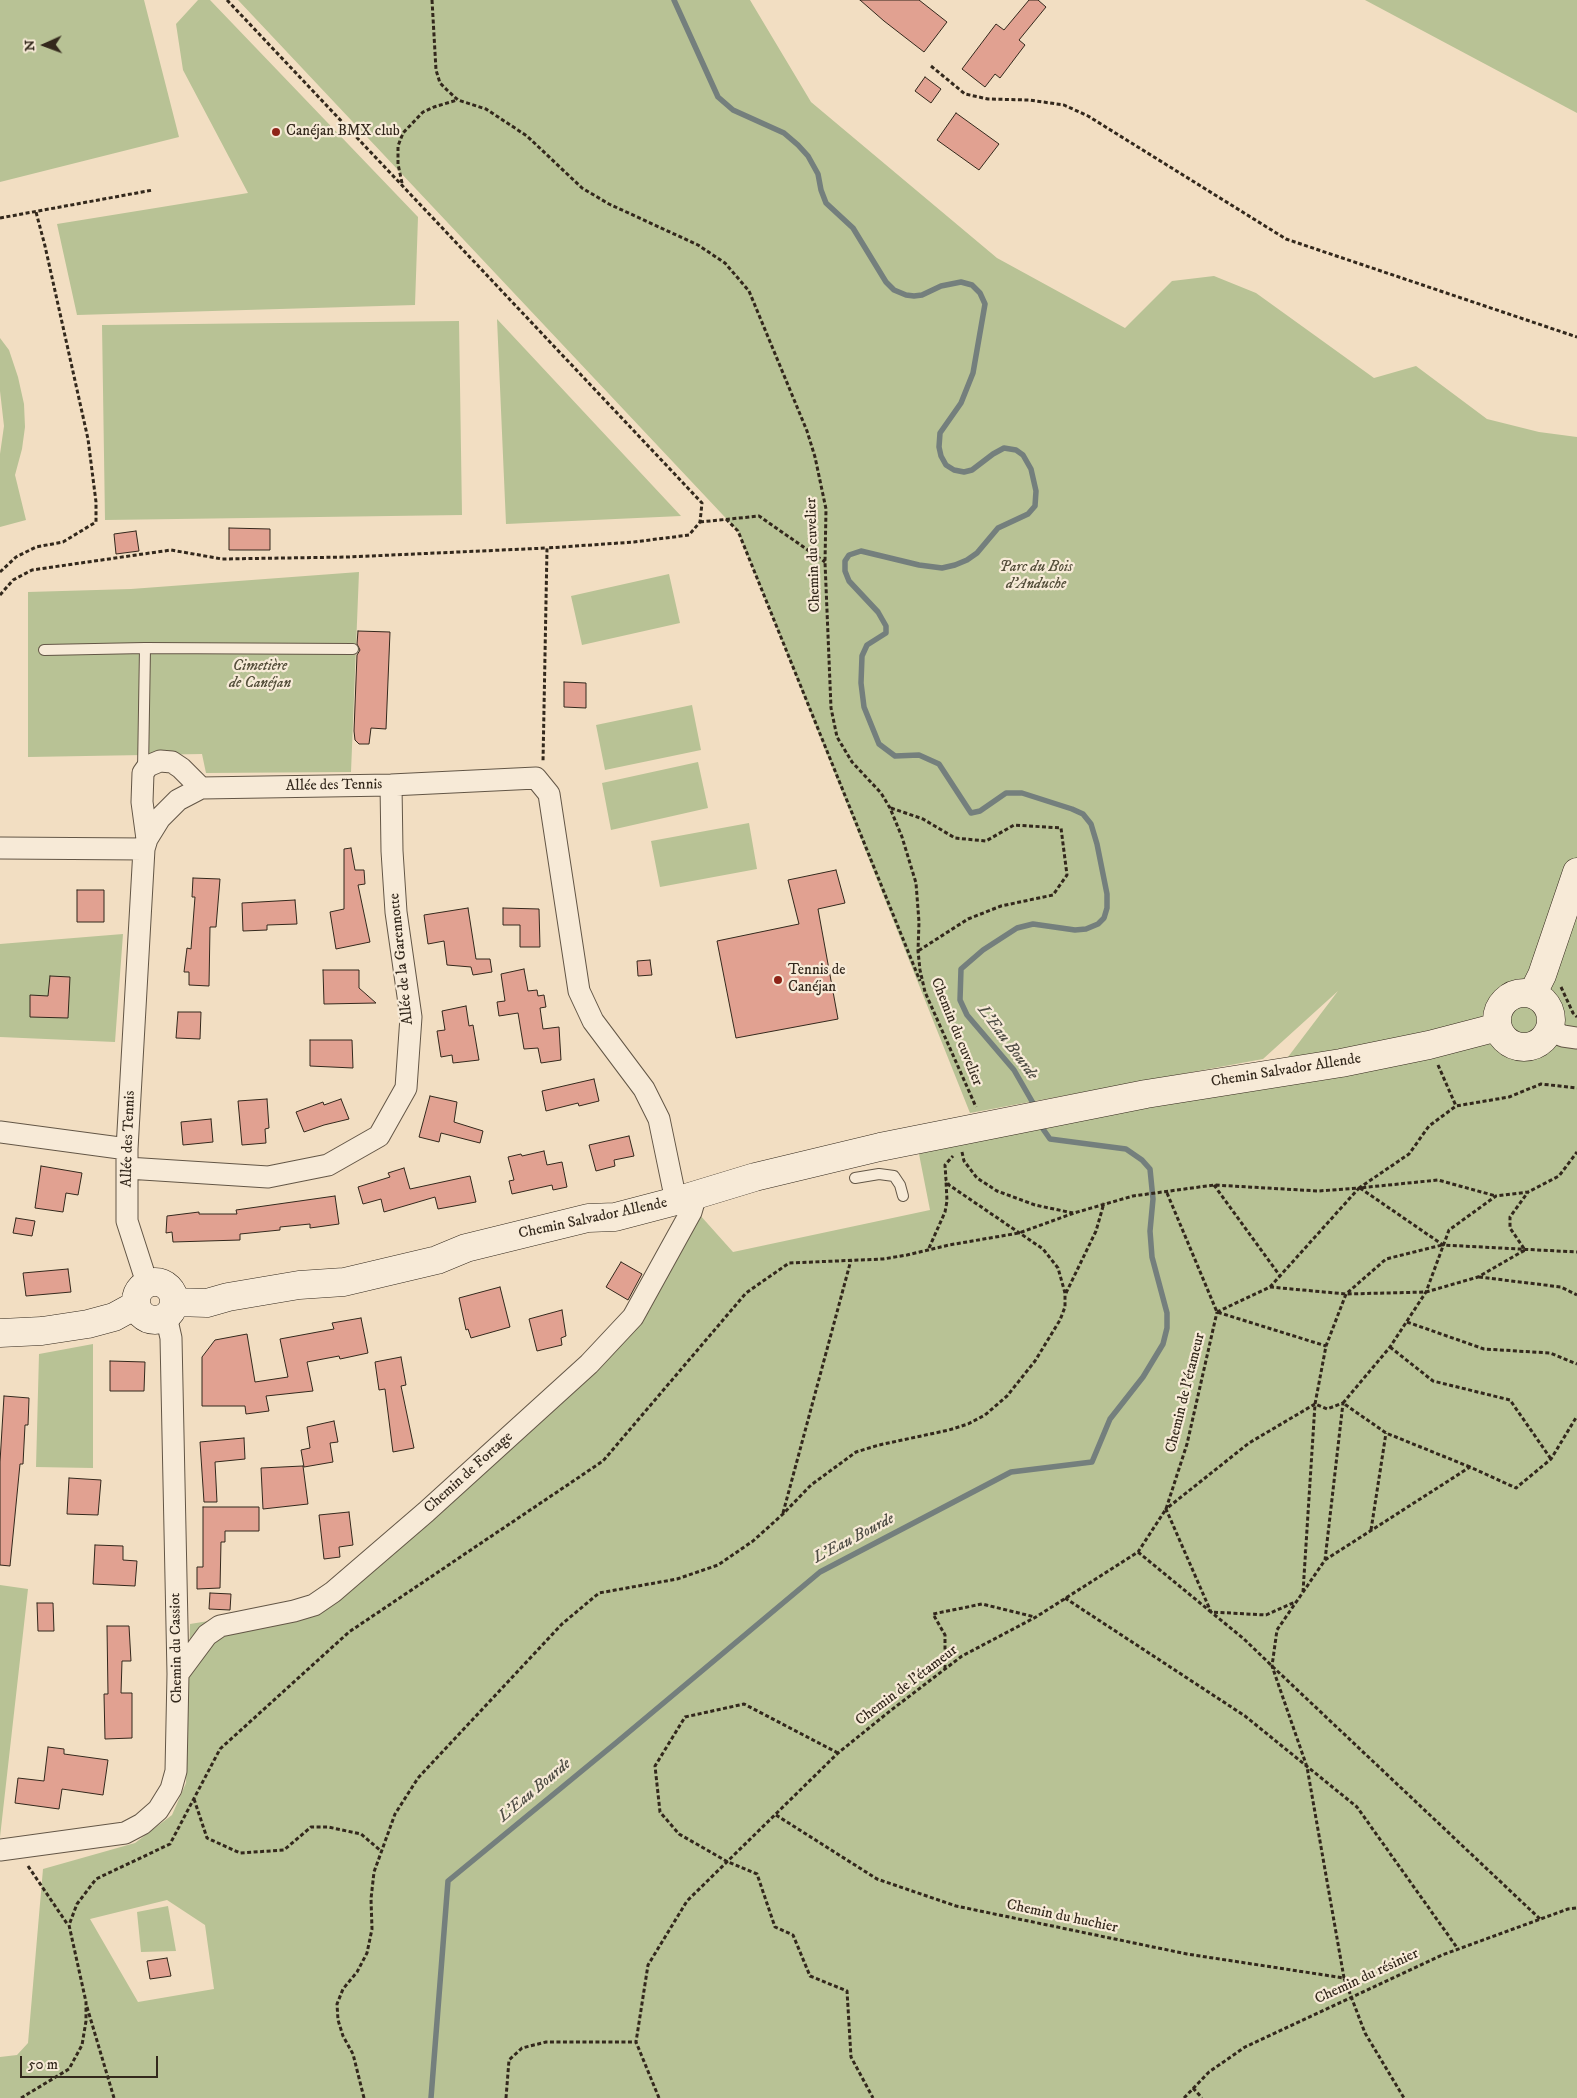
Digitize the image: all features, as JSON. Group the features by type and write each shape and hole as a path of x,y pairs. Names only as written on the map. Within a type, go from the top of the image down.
{"street":[{"path":"0,848 145,844 142,802 143,773 148,766 160,760 172,762 181,768 202,788"},
{"name":"Allée des Tennis","path":"142,1294 127,1220 127,1159 145,844 160,818 178,800 202,788 391,785 536,778"},
{"path":"536,778 550,794 579,991 593,1021 644,1089 659,1119 686,1198"},
{"name":"Allée de la Garennotte","path":"0,1132 127,1159 268,1177 328,1165 379,1136 406,1088 411,1017 396,912 392,851 391,785"},
{"path":"1533,993 1542,975 1577,872"},
{"path":"1525,992 1533,993 1539,996 1549,1007 1552,1022 1546,1037 1539,1043 1523,1047 1507,1041 1498,1027 1498,1010 1509,997 1525,992"},
{"name":"Chemin Salvador Allende","path":"142,1294 140,1313 148,1319 157,1320 170,1309 299,1285 344,1282 437,1260 466,1248 579,1220 615,1217 755,1177 849,1154 982,1132 1012,1121 1146,1094 1341,1063 1429,1046 1498,1027"},
{"path":"1550,1030 1563,1036 1577,1038"},
{"name":"Chemin de Fortage","path":"178,1674 207,1635 220,1626 294,1611 314,1604 333,1592 426,1512 582,1370 633,1317 691,1212 686,1198"},
{"path":"0,1332 42,1332 88,1324 114,1317 142,1294"},
{"name":"Chemin du Cassiot","path":"8,1848 125,1833 142,1824 158,1810 170,1789 176,1771 178,1674 170,1309"}],"lane":[{"path":"143,773 145,648"},
{"path":"44,650 145,648 353,649"},
{"path":"854,1178 879,1174 894,1176 900,1185 903,1196"}],"path":[{"path":"0,595 13,580 32,570 171,550 222,559 348,557 547,548 634,542 689,535 700,522 702,502 227,0"},
{"name":"Chemin du cuvelier","path":"432,0 436,70 440,83 458,100 486,110 527,136 582,188 609,204 698,245 725,263 749,291 807,431 815,457 826,509 825,562 831,708 837,737 852,762 881,793 890,808 902,837 916,883 919,922 918,951 925,992 980,1116 982,1132"},
{"path":"931,66 965,94 988,99 1029,100 1064,104 1088,116 1286,239 1577,337"},
{"path":"402,184 398,164 398,146 410,123 434,106 458,100"},
{"path":"0,218 152,190"},
{"path":"0,572 16,557 36,548 63,542 96,522 96,502 88,439 48,256 36,212"},
{"path":"700,522 759,516 825,562"},
{"path":"726,519 738,532 925,992"},
{"path":"536,778 544,762 547,548"},
{"path":"890,808 923,819 956,838 986,842 1014,826 1061,828 1067,875 1053,895 1001,906 968,919 918,951"},
{"path":"1561,986 1573,1013 1577,1017"},
{"path":"1429,1046 1456,1106"},
{"path":"1217,1312 1270,1287 1359,1188 1409,1154 1429,1126 1456,1106 1509,1098 1541,1084 1577,1088"},
{"path":"929,1249 945,1212 947,1201 945,1164 962,1151 978,1145 982,1132"},
{"path":"962,1151 964,1162 976,1178 997,1191 1035,1205 1074,1213"},
{"path":"69,1925 77,1904 96,1879 170,1844 220,1749 349,1632 603,1461 746,1293 788,1264 883,1259 1019,1233 1104,1203 1133,1196 1167,1193 1214,1185 1318,1191 1438,1180 1496,1196 1528,1192 1558,1176 1577,1152"},
{"path":"364,2098 353,2054 343,2036 338,2020 337,2004 343,1989 357,1972 367,1953 372,1929 374,1872 395,1814 418,1778 562,1624 599,1593 677,1580 718,1566 753,1540 783,1514 811,1485 856,1452 968,1424 984,1415 1007,1396 1035,1361 1060,1320 1065,1307 1065,1293 1058,1268 1043,1248 949,1185 946,1180"},
{"path":"1214,1185 1280,1276"},
{"path":"1359,1188 1443,1245"},
{"path":"1525,1250 1510,1228 1510,1217 1528,1192"},
{"path":"1167,1193 1217,1312 1326,1346"},
{"path":"1315,1404 1327,1409 1343,1403 1390,1347 1426,1292 1449,1230 1496,1196"},
{"path":"1065,1293 1096,1231 1104,1203"},
{"path":"1303,1592 1315,1404 1326,1346 1346,1294 1386,1259 1443,1245 1577,1252"},
{"path":"1270,1287 1346,1294 1426,1292 1478,1277 1525,1250"},
{"path":"783,1514 851,1260"},
{"path":"1478,1277 1561,1287 1577,1295"},
{"name":"Chemin de l'étameur","path":"636,2042 648,1965 687,1902 838,1753 962,1656 1036,1617 1138,1552 1166,1509 1187,1444 1217,1312"},
{"path":"1407,1322 1484,1349 1550,1352 1577,1364"},
{"path":"1390,1347 1433,1381 1510,1400 1551,1458"},
{"path":"1343,1403 1386,1433 1516,1488 1551,1458 1577,1416"},
{"path":"1325,1560 1343,1403"},
{"path":"1211,1612 1166,1509 1249,1443 1315,1404"},
{"path":"1371,1531 1386,1433"},
{"path":"1404,2098 1365,2033 1344,1978 1307,1767 1272,1666 1277,1630 1325,1560 1470,1468"},
{"path":"1138,1552 1244,1639 1540,1919"},
{"path":"1064,1598 1244,1716 1357,1808 1458,1949"},
{"path":"1211,1612 1266,1615 1297,1601"},
{"path":"945,1670 945,1635 933,1614 982,1604 1036,1617"},
{"path":"838,1753 744,1704 685,1717 655,1766 660,1812 678,1834 728,1862 757,1874 775,1927 793,1935 810,1976 847,1991 851,2057 872,2098"},
{"path":"194,1799 207,1838 240,1853 284,1850 311,1827 328,1827 361,1834 381,1851"},
{"name":"Chemin du huchier","path":"776,1815 877,1879 956,1906 1187,1954 1344,1978"},
{"path":"8,1848 69,1925 86,2002 114,2098"},
{"name":"Chemin du résinier","path":"1184,2098 1209,2072 1244,2047 1458,1949 1568,1909 1577,1908"},
{"path":"21,2098 69,2069 82,2045 86,2021 86,2002"},
{"path":"506,2098 509,2060 522,2048 546,2042 636,2042 659,2098"},
{"path":"1193,2088 1202,2098"}],"green space":[{"path":"0,0 144,0 179,137 0,182"},
{"name":"Canéjan BMX club","path":"198,0 210,0 418,217 415,305 77,315 57,224 248,193 183,70 176,24"},
{"name":"Parc du Bois d'Anduche","path":"238,0 750,0 811,102 997,258 1125,328 1172,281 1214,276 1256,293 1374,378 1416,366 1487,419 1539,432 1577,437 1577,2098 0,2098 0,2057 17,2055 28,2043 43,1869 135,1843 172,1815 186,1783 190,1624 314,1604 589,1364 699,1214 733,1252 930,1210 918,1149 1266,1086 1338,991 1263,1059 970,1113 738,531","holes":["167,1900 205,1925 214,1989 138,2002 90,1919"]},
{"path":"1365,0 1577,0 1577,113"},
{"path":"497,319 681,516 506,524"},
{"path":"459,321 462,515 105,520 102,325"},
{"path":"0,338 9,350 24,404 25,427 22,449 15,475 26,520 0,527 0,454 4,426 0,391"},
{"name":"Cimetière de Canéjan","path":"359,572 351,772 206,773 202,754 28,757 28,592 131,589"},
{"path":"669,574 680,623 582,645 571,596"},
{"path":"692,705 701,750 605,770 596,725"},
{"path":"698,762 708,808 611,830 602,783"},
{"path":"749,823 757,869 660,887 651,841"},
{"path":"123,934 115,1042 0,1037 0,944"},
{"path":"93,1344 93,1468 36,1467 39,1354"},
{"path":"0,1585 28,1589 0,1837"},
{"path":"168,1906 176,1951 141,1952 137,1912"}],"building":[{"path":"860,0 919,0 947,22 924,52"},
{"path":"1029,0 1038,0 1046,7 1019,40 1025,45 1000,78 995,74 985,87 962,69 996,24 1004,30"},
{"path":"925,77 941,89 931,103 915,91"},
{"path":"956,113 999,144 979,170 937,140"},
{"path":"229,528 270,529 270,550 229,550"},
{"path":"136,531 139,551 116,554 114,534"},
{"path":"358,631 390,632 386,729 371,728 369,744 359,744 355,740 354,731 357,655 360,650 357,644"},
{"path":"564,682 586,683 586,708 564,707"},
{"path":"351,848 355,870 364,870 365,884 358,885 370,942 336,949 330,912 344,909 344,849"},
{"name":"Tennis de Canéjan","path":"836,870 845,903 818,909 838,1019 736,1038 717,941 799,924 788,880"},
{"path":"193,878 220,879 216,927 210,927 209,986 189,985 189,972 184,972 187,948 191,949 195,897 192,897"},
{"path":"77,890 104,890 104,922 77,922"},
{"path":"295,900 297,924 267,925 267,930 243,931 242,903"},
{"path":"468,908 476,959 490,959 492,972 473,975 471,967 447,965 444,941 428,944 424,915"},
{"path":"503,908 539,909 540,947 520,947 520,925 503,925"},
{"path":"650,960 652,975 638,976 637,961"},
{"path":"524,969 528,991 537,990 538,996 544,995 546,1007 540,1008 543,1029 559,1027 561,1060 541,1063 538,1048 524,1049 518,1013 499,1016 497,1002 505,1001 501,974"},
{"path":"323,970 359,970 359,988 376,1003 324,1004"},
{"path":"50,976 70,977 68,1018 30,1017 30,995 48,996"},
{"path":"466,1006 469,1026 473,1025 479,1060 453,1063 452,1055 441,1057 437,1031 445,1030 442,1011"},
{"path":"178,1012 201,1012 200,1039 176,1038"},
{"path":"310,1040 352,1040 353,1068 310,1066"},
{"path":"594,1079 599,1101 579,1106 578,1103 546,1111 542,1091"},
{"path":"430,1096 457,1102 454,1122 483,1131 480,1143 441,1133 439,1142 419,1137"},
{"path":"267,1099 269,1128 265,1129 266,1143 242,1145 238,1101"},
{"path":"341,1099 349,1119 304,1132 296,1112 323,1102 324,1105"},
{"path":"211,1119 213,1142 183,1145 181,1122"},
{"path":"629,1136 634,1156 614,1160 615,1166 596,1171 589,1145"},
{"path":"544,1151 547,1165 562,1162 567,1187 553,1190 552,1185 512,1194 509,1181 514,1180 508,1157"},
{"path":"41,1166 82,1173 78,1195 66,1193 63,1212 35,1208"},
{"path":"404,1168 410,1189 470,1176 476,1202 438,1209 435,1197 384,1212 381,1199 363,1204 358,1187 390,1177 388,1173"},
{"path":"335,1196 339,1224 310,1228 310,1224 280,1227 280,1230 240,1234 240,1240 173,1242 172,1232 166,1233 167,1216 199,1212 199,1214 237,1214 236,1210"},
{"path":"16,1218 35,1221 32,1236 13,1233"},
{"path":"621,1262 642,1274 628,1300 606,1287"},
{"path":"68,1269 71,1292 26,1296 23,1273"},
{"path":"500,1287 510,1327 471,1338 468,1329 466,1330 459,1298"},
{"path":"562,1310 566,1336 561,1338 562,1345 537,1351 529,1319"},
{"path":"361,1318 368,1353 340,1359 339,1356 307,1362 313,1391 266,1396 269,1411 246,1414 245,1406 202,1406 202,1357 215,1340 247,1334 255,1382 288,1377 280,1339 334,1329 332,1323"},
{"path":"401,1357 406,1385 401,1386 414,1448 393,1452 385,1389 379,1390 375,1362"},
{"path":"110,1361 145,1362 144,1391 110,1391"},
{"path":"4,1396 29,1398 28,1425 25,1425 23,1464 20,1464 10,1566 0,1565 0,1462"},
{"path":"334,1421 338,1442 330,1443 333,1462 304,1467 301,1450 310,1448 307,1427"},
{"path":"244,1438 245,1459 215,1462 217,1502 204,1502 200,1442"},
{"path":"303,1466 308,1504 263,1509 261,1468"},
{"path":"69,1478 101,1480 98,1515 67,1514"},
{"path":"203,1507 259,1507 259,1531 225,1531 225,1542 221,1542 220,1588 197,1589 197,1567 203,1567"},
{"path":"349,1512 353,1545 339,1547 340,1557 324,1559 319,1515"},
{"path":"95,1545 123,1546 123,1560 137,1561 135,1586 93,1584"},
{"path":"210,1593 231,1594 230,1610 209,1609"},
{"path":"37,1603 53,1603 54,1631 38,1631"},
{"path":"107,1626 129,1626 131,1661 122,1661 121,1693 132,1693 132,1738 105,1739 104,1694 108,1694"},
{"path":"48,1747 64,1749 64,1754 108,1760 103,1795 62,1789 59,1809 15,1803 18,1778 44,1781"},
{"path":"167,1958 171,1976 150,1979 147,1961"}],"waterway":[{"name":"L'Eau Bourde","path":"674,0 718,97 733,110 784,133 798,145 808,156 818,174 826,203 853,228 886,282 894,290 914,296 922,295 941,286 961,282 972,285 980,293 985,304 973,373 961,403 940,433 939,447 941,456 946,465 954,470 964,472 972,470 1004,448 1016,450 1023,455 1031,469 1036,491 1035,506 1028,514 998,528 977,553 955,565 942,568 919,565 861,551 849,555 845,561 845,571 849,581 878,612 886,626 886,633 867,645 862,656 861,683 864,707 879,744 895,756 919,755 939,764 971,813 980,811 1006,793 1022,793 1072,809 1083,814 1091,824 1107,894 1107,908 1104,918 1098,924 1086,929 1075,930 1033,924 1017,928 983,950 961,969 960,1000 967,1015 1014,1070 1033,1103"},
{"name":"L'Eau Bourde","path":"431,2098 448,1881 820,1572 1011,1472 1092,1462 1110,1419 1143,1377 1163,1344 1167,1328 1167,1313 1152,1257 1150,1231 1153,1199 1150,1169 1142,1160 1126,1149 1050,1139 1043,1129"}],"place":[{"name":"Canéjan BMX club","path":"276,132"},
{"name":"Tennis de Canéjan","path":"778,980"}]}
